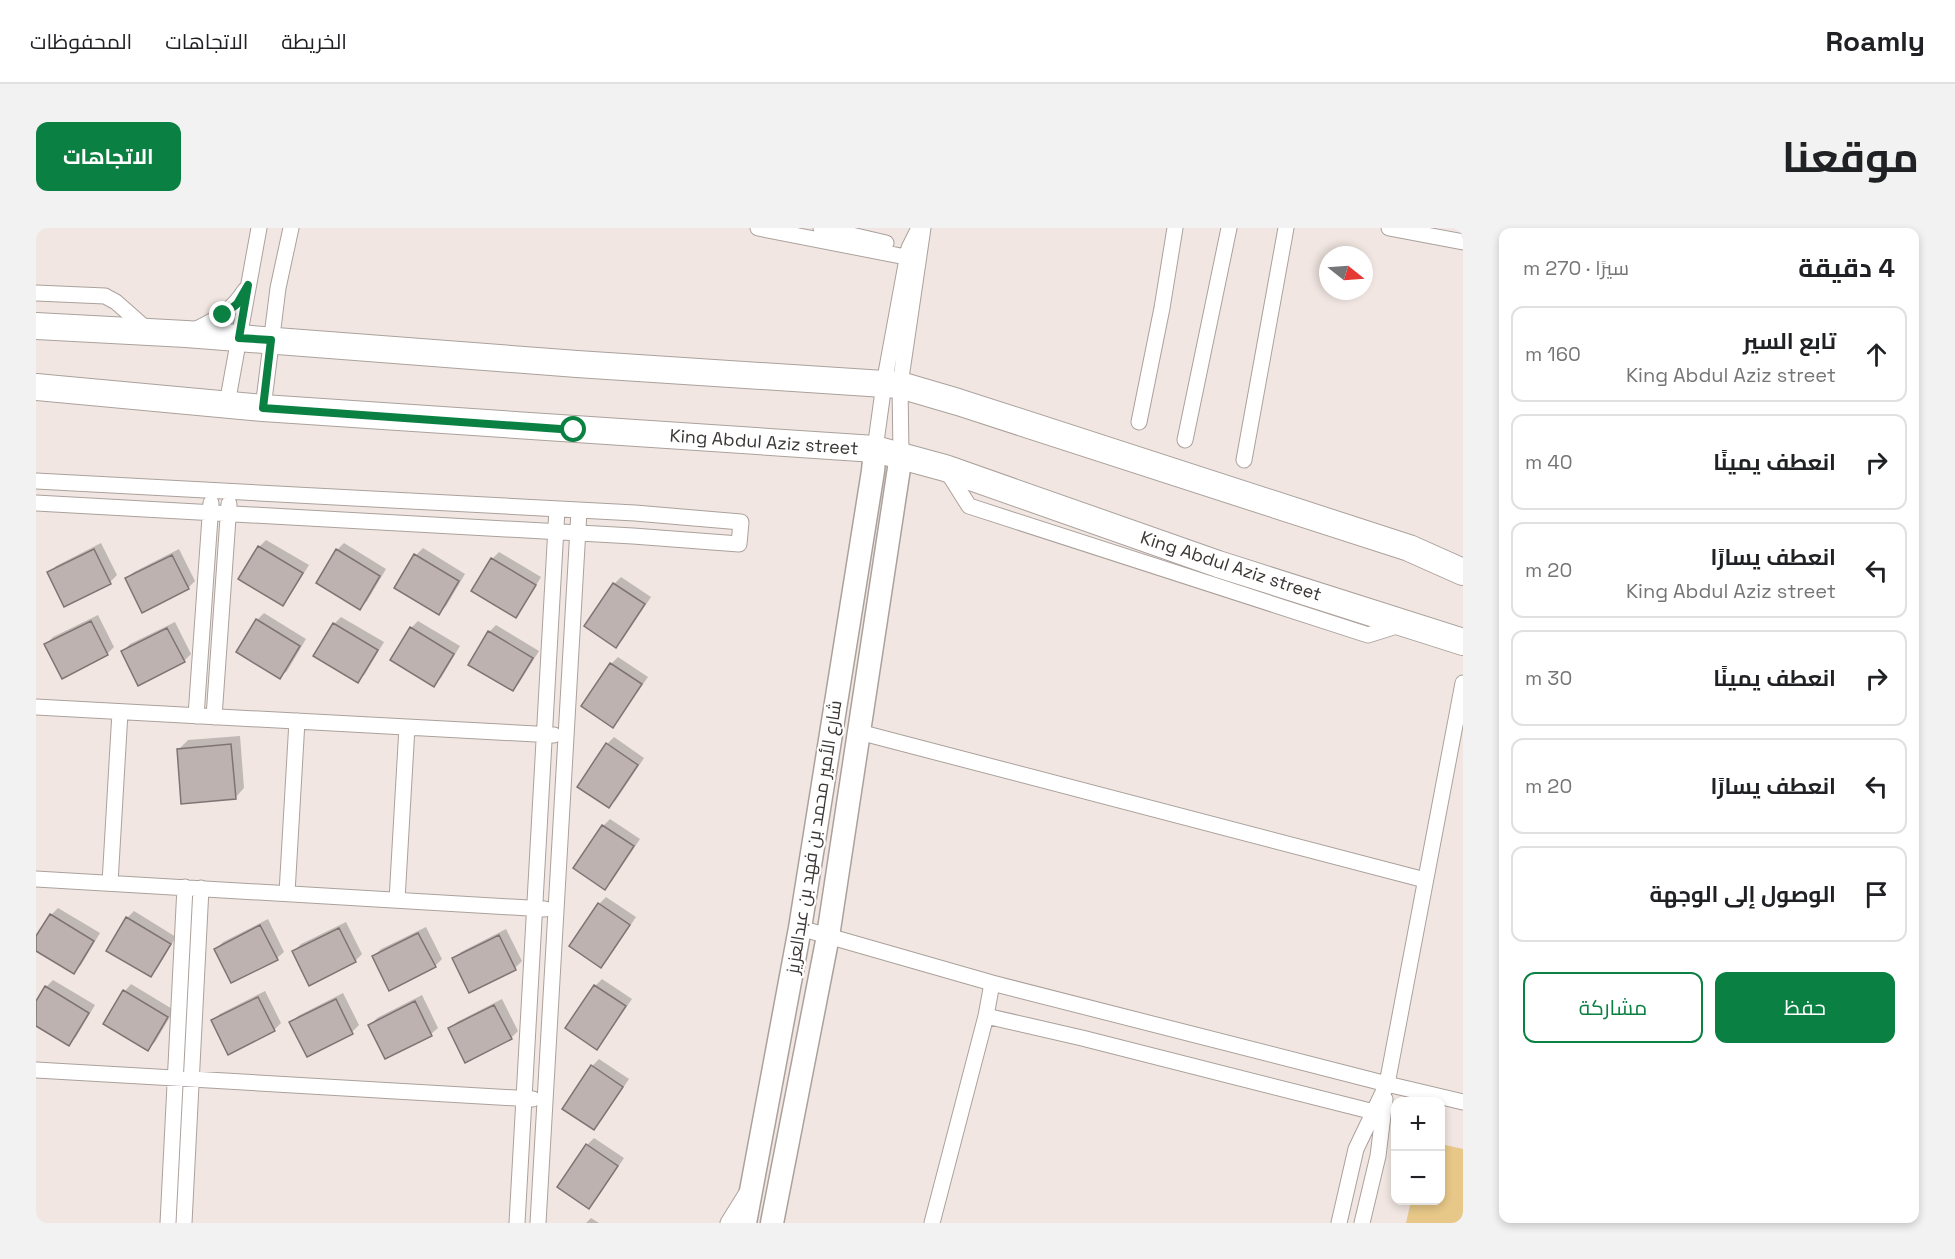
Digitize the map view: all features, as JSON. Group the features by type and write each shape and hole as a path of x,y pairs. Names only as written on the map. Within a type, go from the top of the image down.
{"main road":[{"path":"36,326 186,334 892,385 969,405 1408,548 1463,572"},
{"name":"King Abdul Aziz street","path":"36,387 263,408 875,449 945,468 1218,564 1463,642"},
{"name":"شارع الأمير محمد بن فهد بن عبدالعزيز","path":"745,1223 800,928 875,449"},
{"name":"شارع الأمير محمد بن فهد بن عبدالعزيز","path":"772,1223 828,936 901,455"}],"street":[{"path":"227,404 259,228"},
{"path":"263,408 278,288 291,228"},
{"path":"758,228 914,254"},
{"path":"821,228 914,254"},
{"path":"875,449 892,385 914,254 921,228"},
{"path":"1139,422 1162,308 1175,228"},
{"path":"1185,440 1229,228"},
{"path":"1244,460 1286,228"},
{"path":"1389,228 1463,242"},
{"path":"186,334 223,315 237,304 248,285"},
{"path":"36,293 105,296 116,302 150,332"},
{"path":"892,385 901,455"},
{"path":"36,481 557,509 741,522 739,544 36,503"},
{"path":"196,716 211,491"},
{"path":"214,717 230,492"},
{"path":"518,1223 557,509"},
{"path":"538,1223 579,511"},
{"path":"1362,1223 1378,1156 1387,1084 1463,683"},
{"path":"36,707 565,735"},
{"path":"110,883 120,712"},
{"path":"287,893 297,721"},
{"path":"397,900 407,727"},
{"path":"859,732 1425,880"},
{"path":"36,879 556,909"},
{"path":"168,1223 185,888"},
{"path":"184,1223 201,888"},
{"path":"800,928 992,983 1463,1102"},
{"path":"932,1223 986,1016 992,983"},
{"path":"986,1016 1374,1112"},
{"path":"36,1070 545,1100"},
{"path":"1339,1223 1356,1149 1387,1084"},
{"path":"728,1223 752,1184"}],"shaded area":[{"path":"1445,1145 1463,1149 1463,1223 1406,1223 1410,1205 1445,1205"}],"building":[{"path":"258,546 303,573 283,606 238,579"},
{"path":"94,549 111,584 64,607 47,572"},
{"path":"336,549 380,576 360,610 316,583"},
{"path":"414,554 459,581 439,615 394,588"},
{"path":"172,555 189,589 142,613 125,578"},
{"path":"491,558 536,585 516,618 471,591"},
{"path":"613,583 645,604 616,648 584,626"},
{"path":"256,619 300,646 280,679 236,652"},
{"path":"91,621 108,655 62,679 44,644"},
{"path":"333,623 378,650 358,683 313,656"},
{"path":"410,627 454,654 434,687 390,660"},
{"path":"167,628 185,662 138,686 121,651"},
{"path":"488,631 533,658 513,691 468,665"},
{"path":"610,663 642,684 613,728 581,706"},
{"path":"606,743 638,765 609,808 577,787"},
{"path":"231,744 236,799 181,804 177,749"},
{"path":"602,825 634,846 605,890 573,868"},
{"path":"598,903 630,925 601,968 569,946"},
{"path":"50,914 94,941 74,974 36,951 36,936"},
{"path":"126,917 171,944 151,977 106,951"},
{"path":"260,925 278,960 231,983 214,949"},
{"path":"339,928 356,962 309,986 292,951"},
{"path":"418,933 436,967 389,991 372,956"},
{"path":"499,935 516,970 469,993 452,958"},
{"path":"594,985 626,1006 597,1050 565,1028"},
{"path":"45,986 89,1013 69,1046 36,1026 36,1001"},
{"path":"123,990 168,1017 148,1051 103,1024"},
{"path":"258,997 275,1031 228,1055 211,1020"},
{"path":"336,999 353,1034 307,1057 289,1022"},
{"path":"415,1001 432,1036 385,1059 368,1025"},
{"path":"494,1005 512,1039 465,1063 448,1028"},
{"path":"591,1065 623,1087 594,1130 562,1109"},
{"path":"586,1144 618,1166 589,1209 557,1187"}],"route":[{"path":"223,315 237,304 248,285 239,338 271,340 263,408 574,430"}]}
